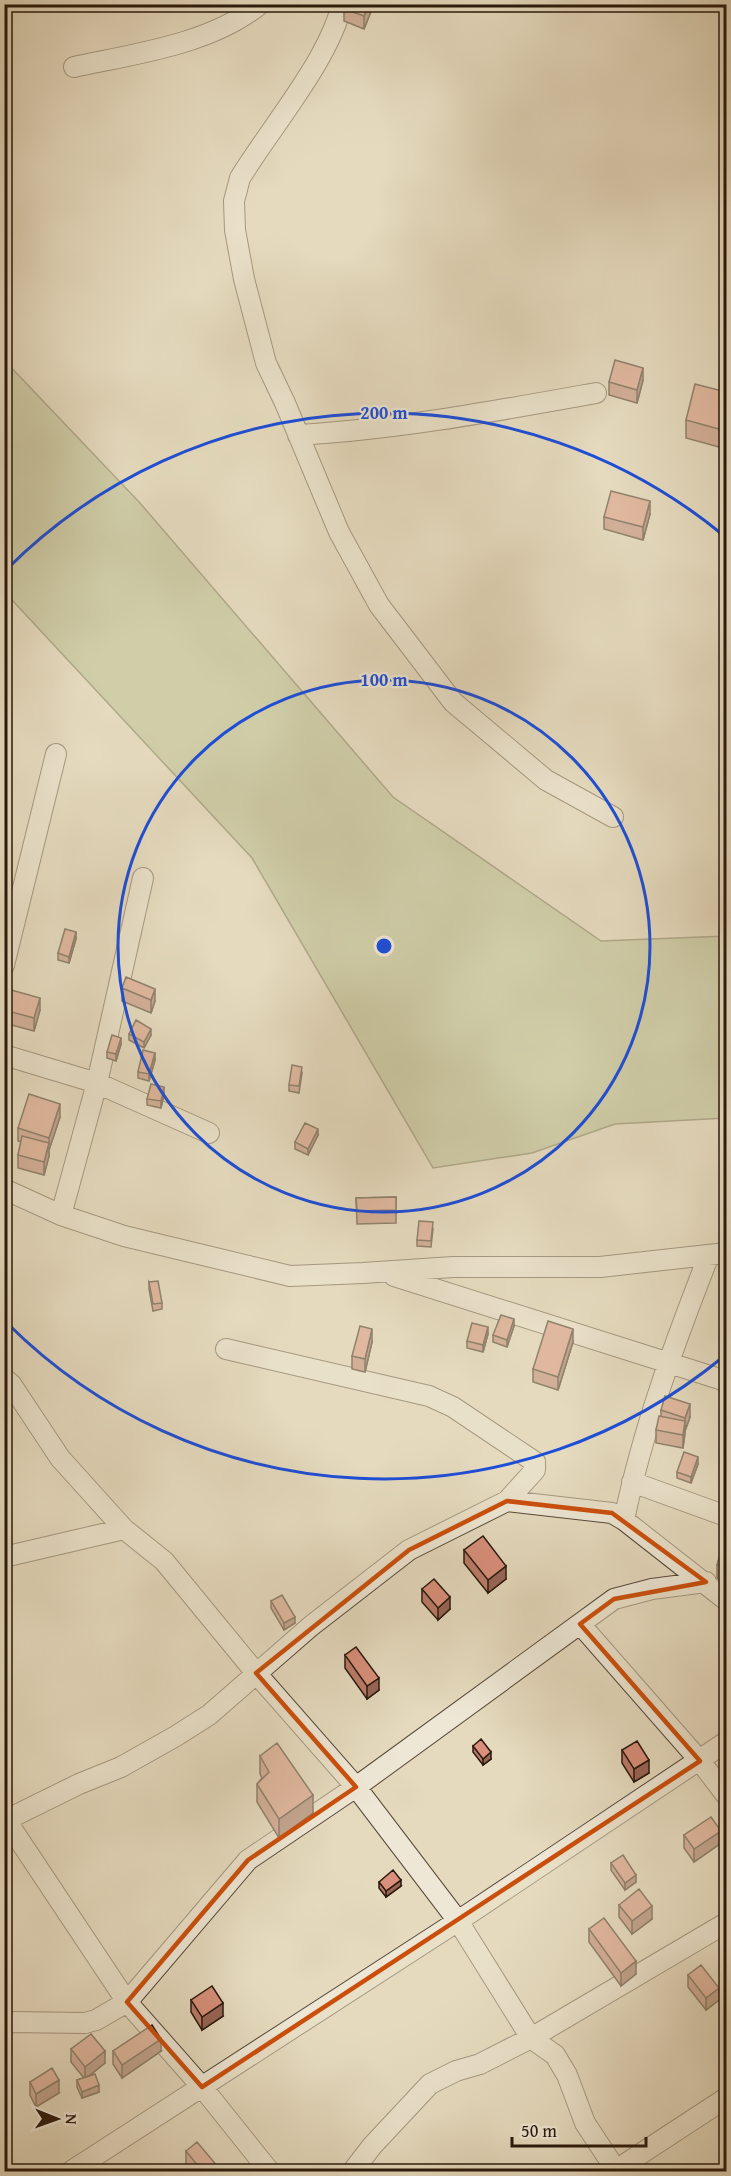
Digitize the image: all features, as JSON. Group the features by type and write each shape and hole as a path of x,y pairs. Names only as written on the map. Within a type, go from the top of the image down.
{"street":[{"path":"74,67 153,50 200,36 234,23 260,4"},
{"path":"342,4 324,49 240,178 234,201 235,230 244,279 266,363 339,532 379,605 453,702 546,780 613,817"},
{"path":"298,435 360,431 445,420 596,393"},
{"path":"4,965 56,754"},
{"path":"61,1215 97,1083 143,878"},
{"path":"4,1055 97,1083 209,1133"},
{"path":"4,1189 61,1215 124,1236 291,1276 453,1267 600,1267 718,1254"},
{"path":"624,1520 632,1482 667,1362 718,1254"},
{"path":"383,1272 726,1381"},
{"path":"226,1349 429,1396 453,1407 535,1462 535,1470 507,1501 409,1550 256,1673 209,1715 121,1767 5,1819 127,2002 202,2087 270,2172"},
{"path":"4,1378 11,1384 60,1458 124,1529 164,1561 256,1673 356,1787 458,1921 531,2038 555,2055 567,2075 585,2123 619,2171 726,2098"},
{"path":"632,1482 726,1516"},
{"path":"507,1501 612,1513 706,1582 726,1600"},
{"path":"4,1557 124,1529"},
{"path":"4,2024 9,2022 85,2024 127,2002 248,1860 356,1787 614,1599 652,1589 706,1582"},
{"path":"580,1624 700,1761 726,1795"},
{"path":"70,2172 458,1921 726,1742"},
{"path":"352,2172 372,2146 430,2085 456,2071 480,2064 531,2038 726,1923"}],"highlighted area":[{"path":"507,1501 612,1513 706,1582 614,1599 580,1624 700,1761 202,2087 127,2002 248,1860 356,1787 256,1673 409,1550"}],"green space":[{"path":"5,361 140,503 393,797 601,941 726,936 726,1118 615,1124 532,1153 433,1168 252,858 12,600 5,599"}],"building":[{"path":"346,4 369,4 364,16 344,9"},
{"path":"615,360 643,368 637,390 609,382"},
{"path":"695,384 726,392 726,431 686,420"},
{"path":"611,491 650,501 643,527 604,517"},
{"path":"65,929 76,932 69,957 58,953"},
{"path":"126,977 155,989 151,1000 122,988"},
{"path":"4,988 40,998 34,1018 4,1010"},
{"path":"136,1020 151,1029 144,1042 129,1034"},
{"path":"112,1035 121,1038 116,1054 107,1052"},
{"path":"143,1050 155,1053 149,1074 138,1072"},
{"path":"292,1065 302,1067 299,1086 289,1085"},
{"path":"151,1084 164,1087 161,1101 147,1099"},
{"path":"29,1094 60,1104 49,1138 18,1128"},
{"path":"305,1123 318,1129 308,1149 295,1142"},
{"path":"22,1136 49,1143 44,1162 18,1155"},
{"path":"396,1197 396,1210 357,1211 356,1198"},
{"path":"419,1221 433,1222 431,1241 417,1240"},
{"path":"158,1281 162,1303 153,1304 149,1282"},
{"path":"501,1315 514,1319 507,1340 493,1335"},
{"path":"548,1321 573,1329 558,1377 533,1369"},
{"path":"472,1323 488,1327 483,1345 467,1341"},
{"path":"360,1326 372,1329 365,1359 352,1356"},
{"path":"665,1396 690,1404 685,1418 661,1410"},
{"path":"659,1416 685,1421 683,1435 656,1430"},
{"path":"684,1452 698,1457 691,1477 677,1472"},
{"path":"726,1535 726,1568 717,1565"},
{"path":"483,1536 506,1566 488,1580 464,1550"},
{"path":"434,1579 450,1597 438,1608 422,1589"},
{"path":"282,1595 295,1617 284,1623 271,1601"},
{"path":"356,1647 379,1678 367,1686 345,1655"},
{"path":"481,1739 491,1752 483,1759 473,1746"},
{"path":"637,1741 649,1760 634,1769 622,1750"},
{"path":"277,1743 313,1795 279,1819 257,1784 269,1772 260,1756"},
{"path":"711,1817 721,1831 694,1849 684,1835"},
{"path":"623,1855 636,1875 625,1883 611,1863"},
{"path":"393,1870 401,1880 386,1891 379,1882"},
{"path":"639,1889 652,1906 632,1921 619,1905"},
{"path":"604,1918 636,1961 621,1973 589,1929"},
{"path":"701,1965 719,1988 706,1998 688,1975"},
{"path":"212,1986 223,2003 202,2017 191,2000"},
{"path":"152,2025 161,2039 122,2065 113,2051"},
{"path":"91,2034 105,2051 85,2067 71,2049"},
{"path":"52,2068 59,2080 36,2094 30,2082"},
{"path":"95,2074 99,2085 82,2092 77,2080"},
{"path":"197,2142 218,2167 212,2172 203,2172 186,2151"}]}
